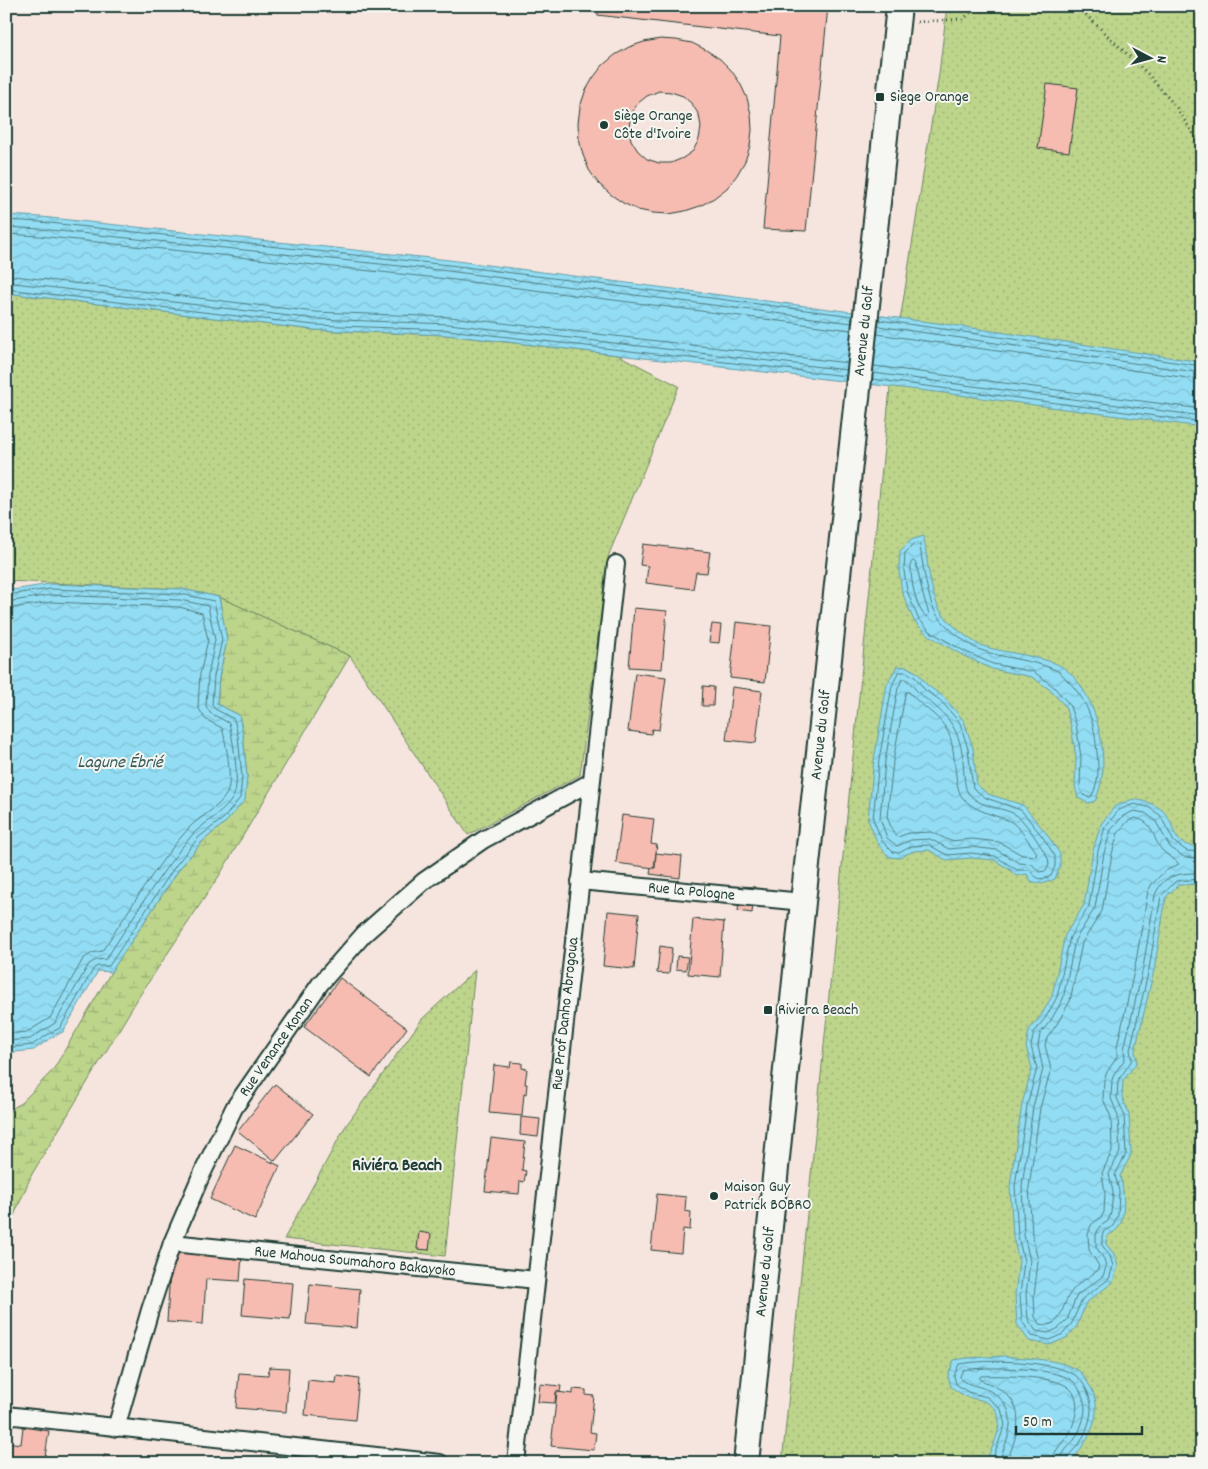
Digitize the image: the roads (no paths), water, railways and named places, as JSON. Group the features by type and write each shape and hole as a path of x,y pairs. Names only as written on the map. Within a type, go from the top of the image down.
{"main road":[{"name":"Avenue du Golf","path":"746,1463 803,902 898,15"}],"street":[{"name":"Rue Prof Danho Abrogoua","path":"516,1463 590,783 616,564"},
{"name":"Rue Venance Konan","path":"116,1428 150,1310 172,1243 200,1178 234,1108 320,984 364,934 424,881 483,840 590,783"},
{"name":"Rue la Pologne","path":"580,881 803,902"},
{"name":"Rue Mahoua Soumahoro Bakayoko","path":"172,1243 536,1280"},
{"path":"6,1416 440,1463"}],"water":[{"path":"6,215 41,217 449,260 945,324 1202,362 1202,427 936,392 447,335 314,330 6,293"},
{"path":"924,536 930,576 938,607 954,626 980,645 1057,664 1069,672 1082,687 1098,724 1103,759 1101,785 1095,801 1088,803 1078,798 1075,786 1076,757 1071,726 1065,706 1049,689 1032,677 992,669 962,655 928,635 914,621 902,592 899,571 900,551 911,540"},
{"name":"Lagune Ébrié","path":"50,584 182,589 219,597 227,640 219,677 217,704 239,715 247,777 245,800 227,821 203,841 180,868 111,972 98,971 63,1032 52,1037 34,1050 6,1053 6,591"},
{"path":"897,666 907,667 918,673 927,685 944,697 964,721 973,748 977,785 988,794 1023,805 1060,854 1060,867 1055,879 1042,884 1031,881 1027,874 1016,876 1009,869 994,860 971,858 946,860 929,850 913,851 900,858 889,857 878,844 868,820 874,760 887,684"},
{"path":"1133,799 1148,803 1162,810 1171,823 1178,839 1183,843 1202,847 1202,884 1178,885 1166,897 1154,970 1135,1051 1137,1062 1123,1081 1122,1097 1129,1113 1131,1155 1120,1176 1123,1188 1122,1218 1116,1230 1107,1236 1106,1244 1114,1254 1118,1266 1113,1282 1086,1303 1077,1326 1066,1338 1049,1345 1029,1341 1017,1324 1015,1295 1019,1261 1013,1237 1010,1186 1022,1104 1032,1068 1026,1047 1029,1030 1042,1014 1052,996 1065,935 1084,905 1093,850 1101,824 1115,806"},
{"path":"1004,1356 1062,1364 1079,1371 1088,1383 1094,1394 1096,1415 1089,1435 1070,1463 985,1463 996,1438 999,1421 997,1413 992,1406 984,1401 970,1398 951,1387 948,1376 954,1360"}],"place":[{"name":"Siege Orange","path":"880,97"},
{"name":"Siège Orange Côte d'Ivoire","path":"604,125"},
{"name":"Riviera Beach","path":"768,1010"},
{"name":"Maison Guy Patrick BOBRO","path":"714,1196"}],"district":[{"name":"Riviéra Beach","path":"397,1166"}]}
